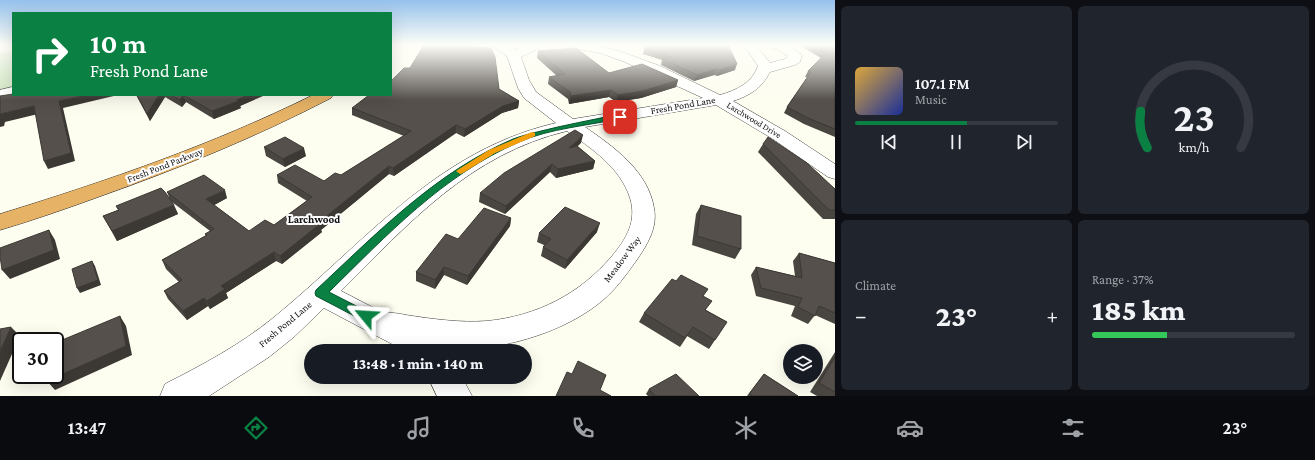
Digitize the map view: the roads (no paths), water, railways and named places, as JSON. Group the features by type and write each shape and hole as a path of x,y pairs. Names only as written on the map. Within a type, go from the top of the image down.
{"highway":[{"name":"Fresh Pond Parkway","path":"0,222 97,190 201,151 266,124 323,96"}],"street":[{"name":"Meadow Way","path":"377,322 456,333 482,334 503,332 547,319 580,303 604,284 616,270 642,233 643,212 640,195 633,181 616,160 537,101 528,92 522,82 519,63"},
{"name":"Larchwood Drive","path":"643,63 719,99 768,127 835,173"},
{"path":"763,63 765,66 764,69 785,63"},
{"name":"Fresh Pond Lane","path":"177,396 243,357 270,338 320,293 405,212 431,191 467,166 492,152 534,134 719,99 741,92 751,86 760,77 764,69"},
{"path":"0,95 12,92"},
{"name":"Meadow Way","path":"320,293 403,335 413,344"},
{"name":"Meadow Way","path":"485,344 503,332"},
{"path":"448,384 454,396"},
{"path":"461,396 463,384"}],"district":[{"name":"Larchwood","path":"314,219"}]}
